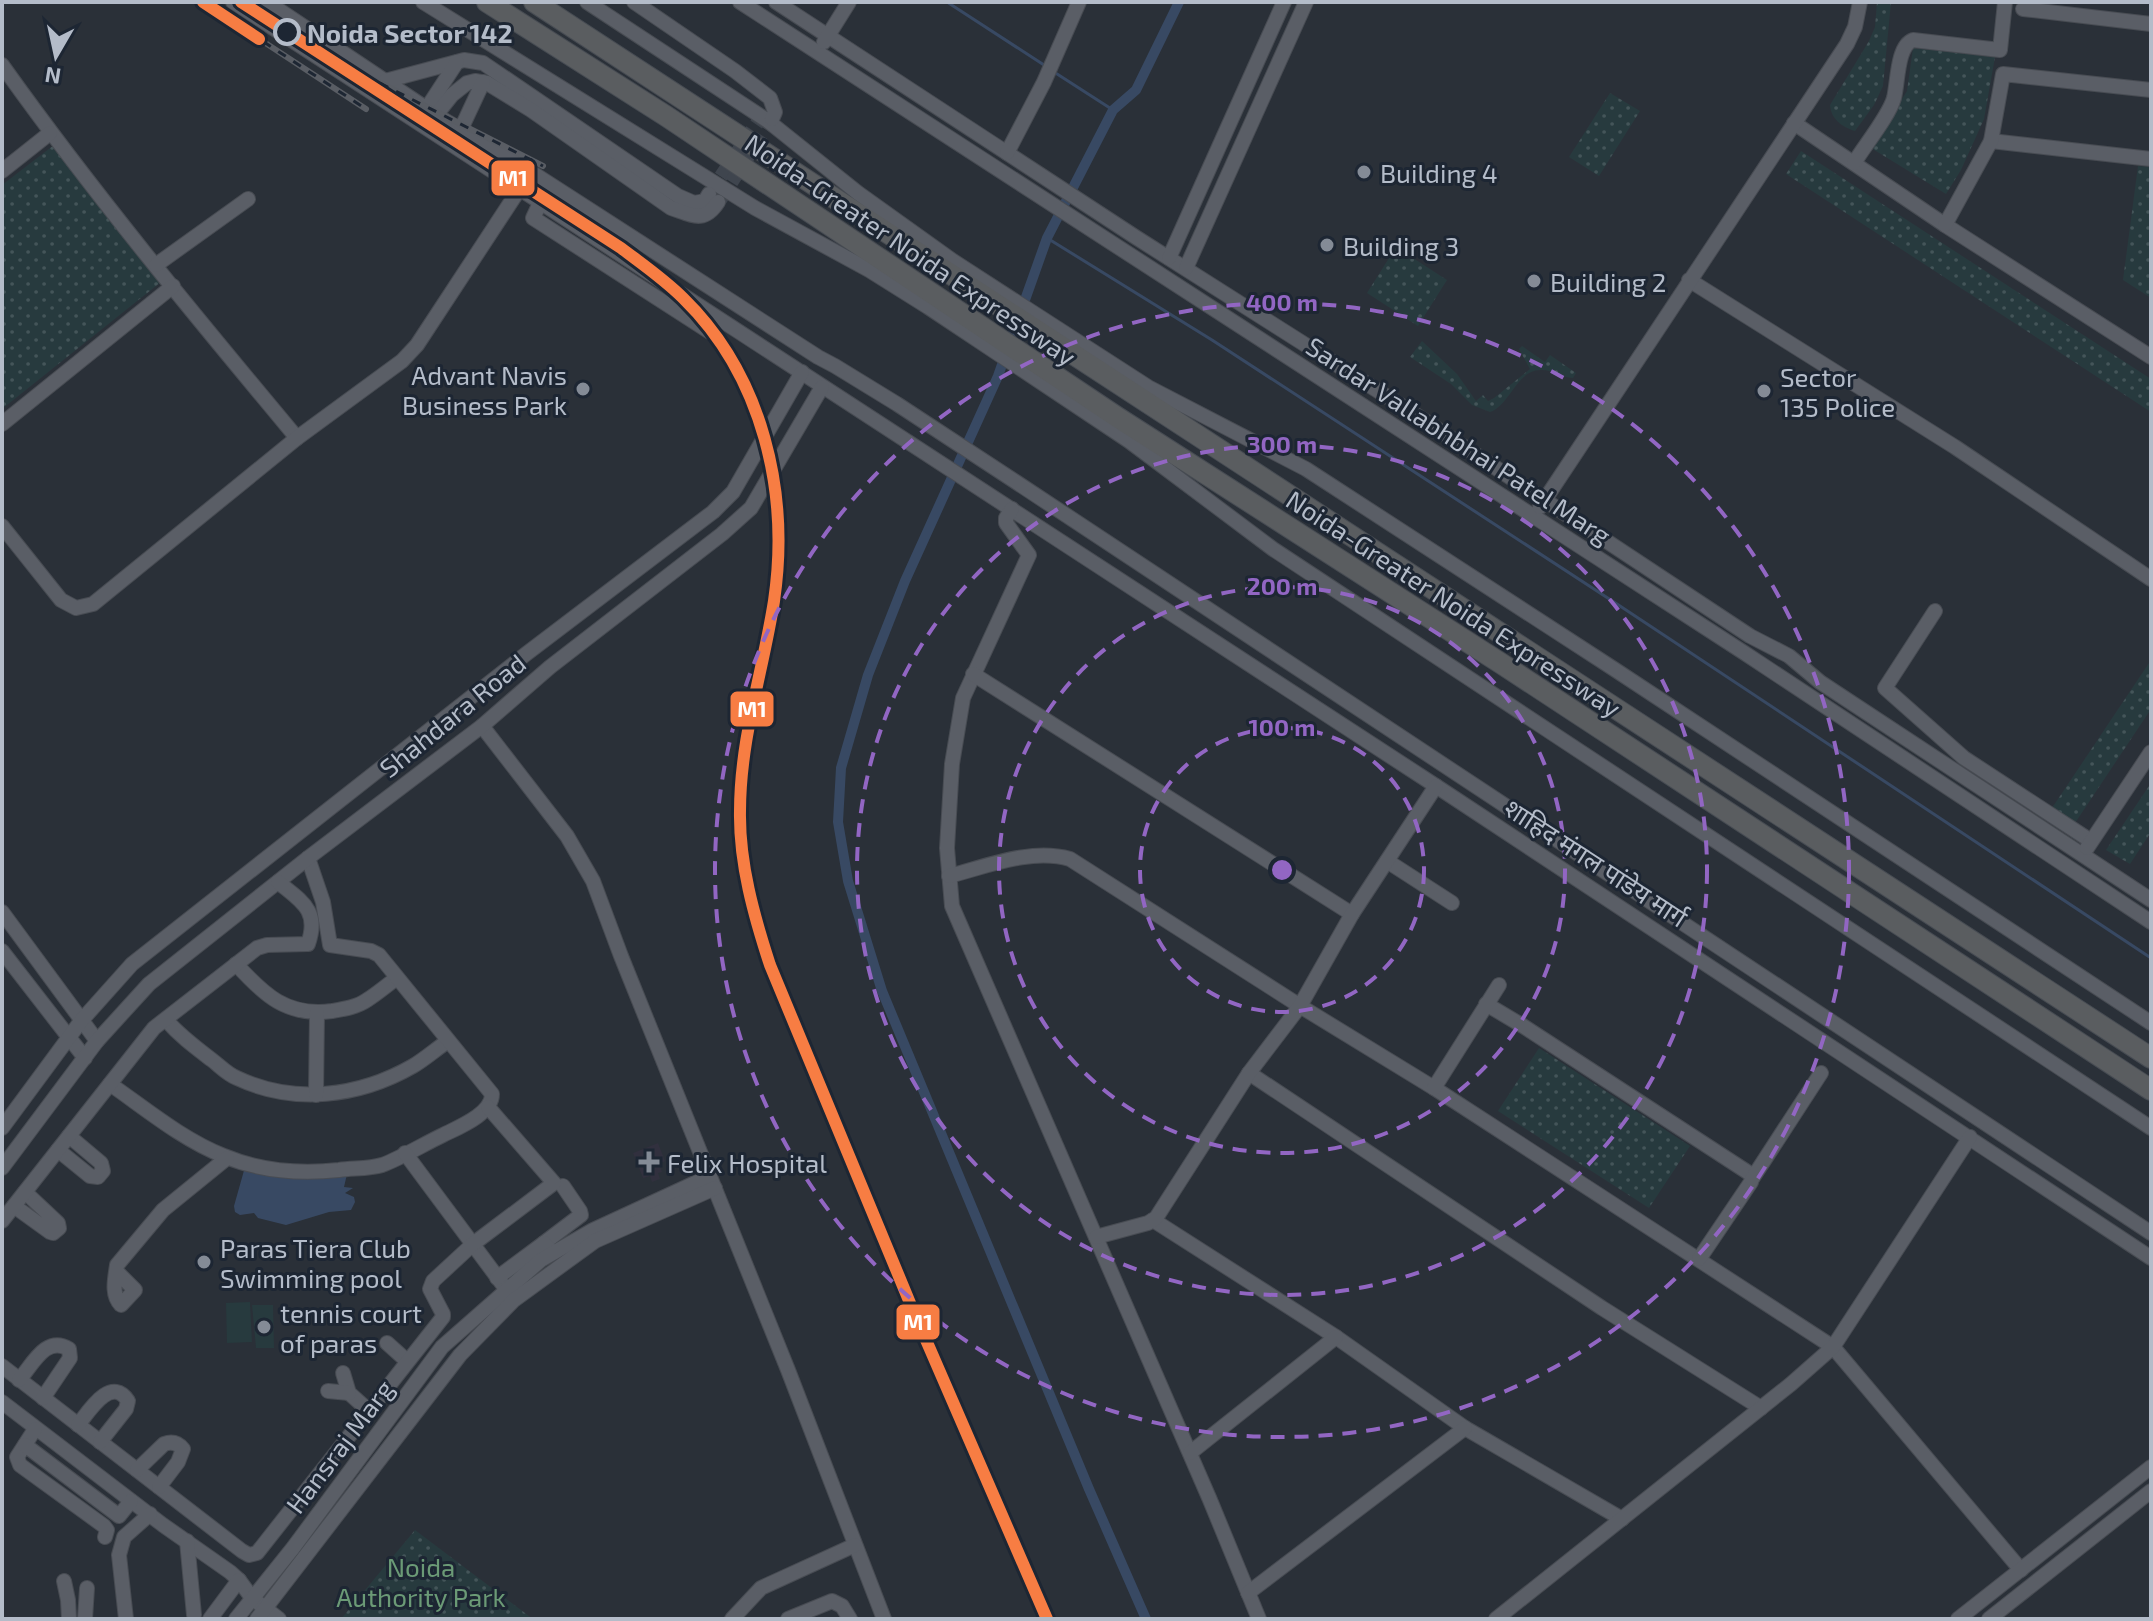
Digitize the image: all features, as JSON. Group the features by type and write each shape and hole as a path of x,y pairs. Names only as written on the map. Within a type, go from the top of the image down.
{"highway":[{"name":"Noida-Greater Noida Expressway","path":"487,2 666,116 1072,395 1502,664 2151,1090"},
{"name":"Noida-Greater Noida Expressway","path":"534,2 1089,357 2151,1058"}],"street":[{"name":"शाहिद मंगल पांडेय मार्ग","path":"233,2 1131,586 2151,1258"},
{"path":"267,2 432,112 897,404 2151,1233"},
{"path":"423,2 755,208 932,301"},
{"path":"587,2 768,121 950,267"},
{"path":"603,2 762,107 768,116 775,112 770,98 634,2"},
{"name":"Sardar Vallabhbhai Patel Marg","path":"740,2 1756,661 2151,922"},
{"path":"817,53 849,2"},
{"path":"1009,154 1079,2"},
{"path":"1169,258 1284,2"},
{"path":"1186,268 1306,2"},
{"path":"1533,516 1847,44 1855,27 1860,2"},
{"path":"1854,163 1892,103 1907,42 1913,40 2000,50 2005,2"},
{"name":"Sardar Vallabhbhai Patel Marg","path":"781,3 1750,636 1789,656 1820,682 2151,900"},
{"path":"2023,9 2151,24"},
{"path":"385,81 464,60 483,63 678,196 694,203 714,198 712,212 696,216 671,208 487,83 467,83 432,112"},
{"path":"432,112 457,62"},
{"path":"2,65 50,133 297,438"},
{"path":"1945,225 1991,141 2003,74 2151,90"},
{"path":"461,129 483,82"},
{"path":"1794,123 1945,225 2151,357"},
{"path":"2,171 50,133"},
{"path":"1991,141 2151,159"},
{"path":"2,526 61,600 76,608 93,604 297,438 410,353 531,172"},
{"path":"156,265 248,199"},
{"path":"540,203 533,218 710,332"},
{"path":"1689,280 1955,447 2151,579"},
{"path":"2,424 173,286"},
{"path":"1089,357 1306,469 2151,1023"},
{"name":"Shahdara Road","path":"2,1128 81,1021 132,964 526,654 713,512 733,492 802,372"},
{"name":"Shahdara Road","path":"2,1168 97,1041 149,984 482,726 550,667 751,508 822,387"},
{"path":"1072,395 1273,549 2151,1128"},
{"path":"1008,507 1005,521 1029,555 963,698 952,764 947,848 952,906 1259,1619"},
{"path":"1131,586 1145,568"},
{"path":"1935,611 1885,688 1964,758 2091,841"},
{"path":"973,674 1352,914"},
{"path":"447,716 465,738"},
{"path":"482,726 567,836 589,873 884,1619"},
{"path":"2072,870 2151,752"},
{"path":"1096,1237 1153,1220 1249,1073 1300,1006 1352,914 1436,786"},
{"path":"949,876 1025,857 1055,854 1070,859 1699,1259 1833,1347 2021,1570"},
{"path":"308,858 323,902 330,945"},
{"path":"1387,861 1452,903"},
{"path":"278,882 311,912 308,944"},
{"path":"2,912 97,1041"},
{"path":"2,1221 146,1038 262,946 330,945 375,953 493,1097 488,1107 459,1127 378,1166 290,1172 227,1158 209,1150 110,1084"},
{"path":"2,951 85,1058"},
{"path":"236,964 270,998 296,1010 317,1013 358,1005 397,978"},
{"path":"1434,1088 1499,985"},
{"path":"1486,1004 1749,1171 1752,1179"},
{"path":"316,1095 317,1013"},
{"path":"166,1020 197,1050 232,1076 286,1094 316,1095 348,1091 410,1067 448,1041"},
{"path":"1249,1073 1602,1308 1761,1408"},
{"path":"1699,1259 1821,1073"},
{"path":"2,1366 249,1555 257,1553 443,1316 431,1285 473,1244 554,1183 488,1107"},
{"path":"58,1150 90,1176 98,1177 103,1171 101,1163 69,1136"},
{"path":"1496,1619 1833,1347 1970,1137"},
{"path":"405,1153 505,1290"},
{"path":"116,1271 117,1265 163,1210 227,1158"},
{"name":"Hansraj Marg","path":"236,1619 442,1347 541,1260 548,1248 713,1182"},
{"name":"Hansraj Marg","path":"261,1614 460,1355 505,1290 713,1182"},
{"path":"548,1248 581,1214 563,1186"},
{"path":"14,1206 50,1232 59,1228 58,1223 25,1192"},
{"path":"1153,1220 1336,1337 1465,1428 1622,1519"},
{"path":"1190,1453 1336,1337"},
{"path":"387,1343 407,1361"},
{"path":"19,1380 50,1346 59,1344 69,1349 70,1358 43,1398"},
{"path":"343,1373 349,1393 368,1410"},
{"path":"78,1425 105,1394 115,1391 122,1393 128,1401 126,1409 100,1442"},
{"path":"328,1391 349,1393"},
{"path":"2,1402 239,1580 261,1614 279,1619"},
{"path":"1248,1593 1465,1428"},
{"path":"35,1429 17,1457 20,1465 104,1526 107,1530 105,1537"},
{"path":"137,1470 164,1444 180,1445 182,1457 159,1487"},
{"path":"25,1445 119,1516 131,1501"},
{"path":"1958,1619 2151,1467"},
{"path":"1989,1619 2151,1491"},
{"path":"126,1619 119,1555 124,1537 150,1514"},
{"path":"277,1527 297,1542"},
{"path":"187,1541 194,1615"},
{"path":"732,1619 761,1588 855,1545"},
{"path":"210,1619 239,1580"},
{"path":"64,1581 69,1619"},
{"path":"85,1619 87,1588"},
{"path":"788,1619 832,1601 842,1606 850,1619"}],"shaded area":[{"name":"Felix Hospital","path":"658,1143 665,1161 659,1164 662,1172 658,1173 660,1179 652,1182 650,1176 643,1178 633,1153"}],"green space":[{"path":"1877,2 1891,2 1883,86 1855,131 1838,122 1830,105 1869,41 1875,27"},
{"path":"1913,48 1995,57 1984,119 1961,170 1946,194 1871,148 1907,91"},
{"path":"1610,93 1640,111 1599,176 1569,157"},
{"path":"54,145 161,282 2,409 2,185"},
{"path":"1801,151 2151,379 2151,412 1786,174"},
{"path":"2138,166 2151,167 2151,298 2123,280"},
{"path":"1396,247 1447,280 1418,326 1367,293"},
{"path":"1422,341 1457,374 1476,401 1483,395 1488,401 1494,398 1530,369 1519,349 1522,346 1545,362 1550,355 1576,373 1573,378 1544,370 1532,372 1519,382 1503,403 1490,412 1472,405 1451,384 1410,357"},
{"path":"2151,660 2151,709 2073,826 2050,811"},
{"path":"2151,783 2151,832 2130,864 2106,850"},
{"path":"1539,1048 1690,1146 1649,1208 1498,1111"},
{"path":"250,1302 252,1342 227,1343 226,1303"},
{"name":"tennis court of paras","path":"252,1305 273,1305 274,1348 256,1348"},
{"name":"Noida Authority Park","path":"415,1530 533,1619 341,1619"}],"water":[{"path":"245,1167 347,1174 344,1187 353,1188 345,1193 354,1197 355,1202 351,1210 329,1212 286,1225 258,1218 254,1213 240,1215 235,1212 234,1206"}],"waterway":[{"path":"947,2 1044,65"},
{"path":"1146,1619 882,991 848,881 838,822 841,768 868,675 905,581 998,376 1047,238 1113,110 1136,90 1179,2"},
{"path":"1054,72 1113,110"},
{"path":"1047,238 1212,340 1620,606 2151,958"}],"tunnel":[{"path":"709,194 764,113"},
{"path":"720,200 772,119"}],"railway":[{"path":"203,2 366,109"},
{"path":"364,75 543,166"}],"transit line":[{"name":"M1","path":"203,2 259,39"},
{"name":"M1","path":"241,2 621,248 683,298 711,329 733,363 751,400 764,438 778,519 774,601 748,731 741,784 740,831 753,908 770,965 910,1303 1047,1619"}],"place":[{"name":"Noida Sector 142","path":"287,32"},
{"name":"Building 4","path":"1364,172"},
{"name":"Building 3","path":"1327,245"},
{"name":"Building 2","path":"1534,281"},
{"name":"Advant Navis Business Park","path":"583,389"},
{"name":"Sector 135 Police","path":"1764,391"},
{"name":"Felix Hospital","path":"649,1162"},
{"name":"Paras Tiera Club Swimming pool","path":"204,1262"},
{"name":"tennis court of paras","path":"264,1327"}]}
